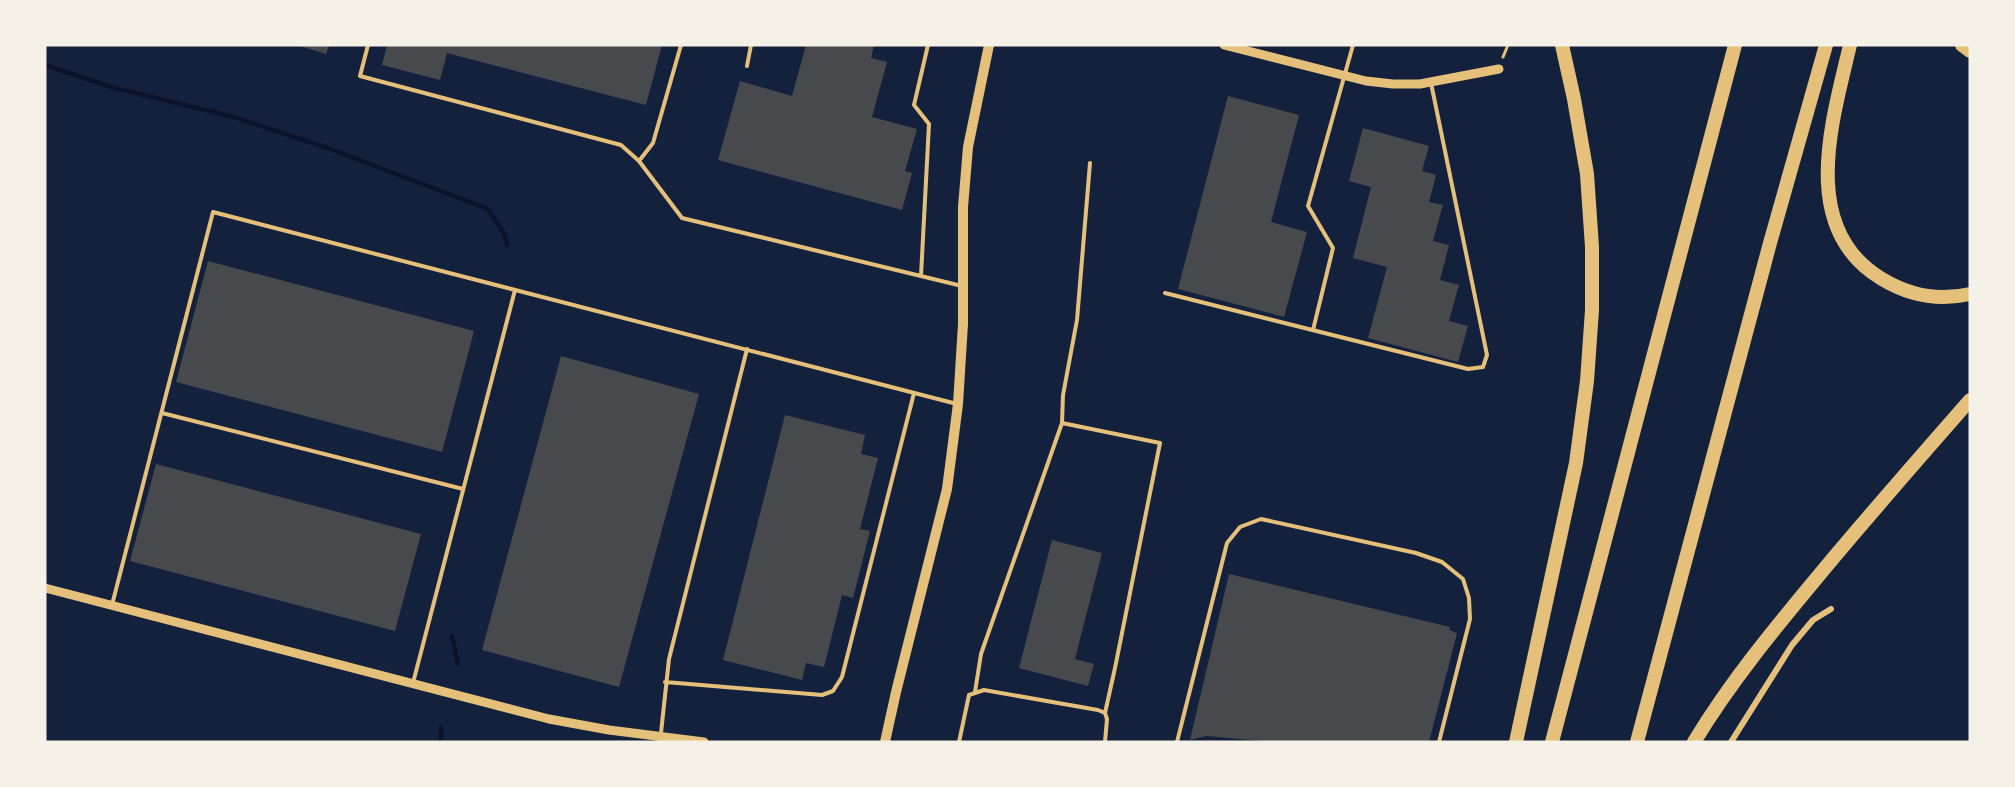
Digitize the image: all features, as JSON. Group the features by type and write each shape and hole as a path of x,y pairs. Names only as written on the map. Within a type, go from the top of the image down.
{"highway":[{"path":"1515,742 1576,463 1587,381 1592,309 1592,247 1587,174 1562,45"},
{"path":"1552,742 1735,45"},
{"path":"1638,742 1770,243 1826,45"},
{"path":"1850,45 1834,117 1827,179 1828,200 1843,241 1857,260 1893,286 1930,297 1956,297 1970,294"},
{"path":"1962,45 1970,51"},
{"path":"1694,742 1751,657 1879,504 1970,400"}],"main road":[{"path":"885,742 947,489 958,404 963,324 963,207 968,147 989,45"}],"street":[{"path":"1224,45 1366,81 1393,84 1431,82 1498,69"},
{"path":"45,588 567,723 660,739 704,742"},
{"path":"1731,742 1792,645 1814,620 1830,609"}],"lane":[{"path":"368,45 360,76 621,145 639,161 682,218 962,286"},
{"path":"639,161 653,143 681,45"},
{"path":"747,66 751,45"},
{"path":"921,276 929,124 914,105 928,45"},
{"path":"1312,330 1333,249 1308,206 1353,45"},
{"path":"1165,293 1468,369 1483,367 1487,355 1431,82"},
{"path":"975,692 981,654 1062,423 1063,394 1077,320 1090,163"},
{"path":"112,606 213,212 958,404"},
{"path":"413,684 515,290"},
{"path":"660,739 669,659 747,349"},
{"path":"665,682 822,695 833,691 842,677 914,393"},
{"path":"162,413 464,489"},
{"path":"1062,423 1160,443 1105,713 1107,719 1105,742"},
{"path":"1177,742 1227,543 1240,527 1261,519 1416,553 1442,562 1463,579 1469,598 1470,619 1439,742"},
{"path":"958,742 969,695 984,690 1105,713"}],"building":[{"path":"297,45 329,45 326,54"},
{"path":"387,45 662,45 646,105 447,53 440,80 382,65"},
{"path":"806,45 874,45 871,58 887,62 872,117 917,129 905,171 912,173 902,210 718,160 740,81 792,96"},
{"path":"1228,96 1299,115 1271,222 1307,232 1284,317 1178,289"},
{"path":"1363,128 1429,146 1422,171 1436,175 1429,202 1443,205 1433,241 1449,245 1440,280 1459,285 1449,321 1468,326 1458,362 1368,338 1387,267 1353,258 1371,187 1349,181"},
{"path":"208,261 474,331 442,452 176,382"},
{"path":"561,356 699,394 619,687 482,650"},
{"path":"785,415 865,435 861,454 878,458 860,529 870,531 853,598 842,595 824,667 806,663 802,680 723,660"},
{"path":"156,464 421,534 395,631 130,561"},
{"path":"1052,540 1102,553 1075,659 1094,664 1088,686 1019,668"},
{"path":"1229,574 1450,627 1449,630 1457,633 1429,742 1275,742 1206,736 1190,740"}],"waterway":[{"path":"45,65 115,88 234,117 328,148 488,209 504,233 507,245"},
{"path":"452,636 458,664"},
{"path":"441,727 441,742"}]}
